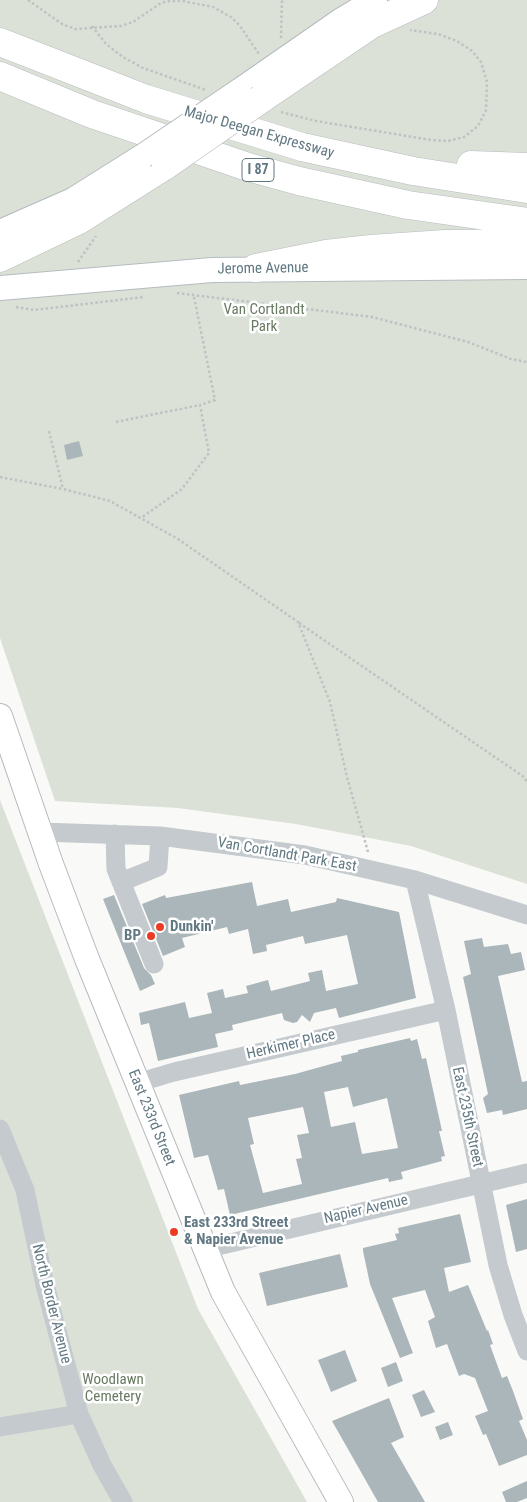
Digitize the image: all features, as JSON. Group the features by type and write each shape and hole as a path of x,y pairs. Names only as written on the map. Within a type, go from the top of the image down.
{"highway":[{"path":"0,258 79,220 154,161 260,101 372,24 424,0"},
{"name":"Major Deegan Expressway","path":"0,42 95,80 198,116 302,147 360,161 467,181 527,189"},
{"name":"I 87","path":"0,76 92,114 206,154 299,181 408,205 527,222"},
{"path":"0,96 92,114"},
{"path":"360,161 527,167"},
{"path":"256,268 326,254 371,249 445,244 527,243"}],"main road":[{"path":"260,101 340,21 375,0"},
{"path":"0,232 73,200 154,161"},
{"name":"Jerome Avenue","path":"5,297 178,272 256,268 527,267"},
{"name":"East 233rd Street","path":"0,716 70,914 205,1249 234,1313 342,1502"}],"street":[{"name":"Van Cortlandt Park East","path":"40,832 160,836 305,855 415,880 527,915"},
{"path":"115,834 116,868 154,964"},
{"path":"121,882 158,867 160,836"},
{"name":"East 235th Street","path":"415,880 446,1010 503,1282 527,1351"},
{"name":"Herkimer Place","path":"137,1083 174,1072 446,1010"},
{"name":"North Border Avenue","path":"0,1129 25,1190 45,1285 79,1414 102,1465 123,1502"},
{"name":"Napier Avenue","path":"205,1249 527,1173"},
{"path":"0,1428 79,1414"}],"path":[{"path":"28,0 62,24 75,29 92,26 121,26 133,22 161,3 170,1 213,6 231,17 240,26 260,55"},
{"path":"281,42 282,0"},
{"path":"92,26 106,44 131,62 214,93"},
{"path":"260,101 316,120 431,140 448,141 464,137 478,126 486,110 487,82 481,62 472,51 452,39 426,31 406,30"},
{"path":"175,293 372,317 468,342 512,359 527,362"},
{"path":"5,297 34,310 146,296"},
{"path":"116,422 200,405 215,400 194,296"},
{"path":"141,518 182,490 209,453 200,405"},
{"path":"48,432 62,489"},
{"path":"0,477 110,501 178,539 525,777 527,782"},
{"path":"298,622 330,702 347,777 373,870"}],"green space":[{"name":"Van Cortlandt Park","path":"0,0 527,0 527,884 411,846 296,824 178,808 55,801 0,638"},
{"name":"Woodlawn Cemetery","path":"0,800 198,1309 307,1502 0,1502"}],"building":[{"path":"79,441 83,456 67,460 64,445"},
{"path":"252,882 257,906 288,899 291,912 336,902 337,898 399,912 416,998 339,1018 336,1008 314,1013 310,1022 302,1015 297,1022 293,1023 284,1020 282,1013 232,1025 233,1030 215,1034 218,1047 158,1061 149,1023 141,1025 139,1013 185,1002 189,1018 212,1013 207,993 223,989 225,998 248,993 246,986 268,980 271,991 310,981 308,973 322,970 326,991 358,984 347,935 305,944 303,936 266,945 267,951 253,954 248,929 229,934 227,927 182,938 185,947 163,956 142,904 165,895 166,898"},
{"path":"114,895 144,968 151,975 155,984 140,991 103,899"},
{"path":"482,938 484,947 508,944 511,954 521,952 525,970 498,976 522,1082 527,1081 527,1109 503,1115 502,1110 487,1113 483,1098 488,1094 463,977 471,974 464,941"},
{"path":"410,1038 411,1041 417,1039 422,1059 426,1058 442,1131 439,1131 445,1156 441,1157 442,1161 401,1172 403,1179 389,1182 388,1178 230,1215 224,1189 218,1190 208,1155 194,1158 179,1095 239,1081 240,1085 295,1074 342,1061 341,1056 358,1052 358,1050","holes":["348,1087 353,1107 387,1098 398,1148 362,1154 355,1122 331,1127 324,1092","303,1107 309,1133 297,1135 302,1158 296,1159 302,1184 263,1193 250,1145 254,1144 248,1118"]},
{"path":"527,1199 527,1249 516,1252 506,1205"},
{"path":"460,1214 471,1262 444,1268 449,1292 468,1285 488,1330 493,1344 490,1345 502,1378 507,1376 513,1391 523,1419 519,1421 527,1440 527,1455 499,1466 486,1434 483,1435 475,1416 488,1411 475,1378 464,1374 459,1376 447,1344 436,1348 428,1321 435,1317 425,1290 392,1298 413,1353 400,1358 370,1284 363,1251 363,1248 397,1240 395,1234 399,1233 398,1228"},
{"path":"340,1254 348,1287 267,1306 259,1273"},
{"path":"345,1350 357,1381 331,1392 318,1360"},
{"path":"396,1362 403,1381 388,1387 381,1368"},
{"path":"424,1390 435,1412 421,1417 412,1395"},
{"path":"389,1398 404,1437 391,1443 425,1502 378,1502 332,1421"},
{"path":"448,1422 453,1435 440,1440 435,1427"},
{"path":"527,1481 527,1498 517,1502 506,1502 502,1492"}],"place":[{"name":"Dunkin'","path":"160,927"},
{"name":"BP","path":"151,936"},
{"name":"East 233rd Street & Napier Avenue","path":"174,1232"}]}
